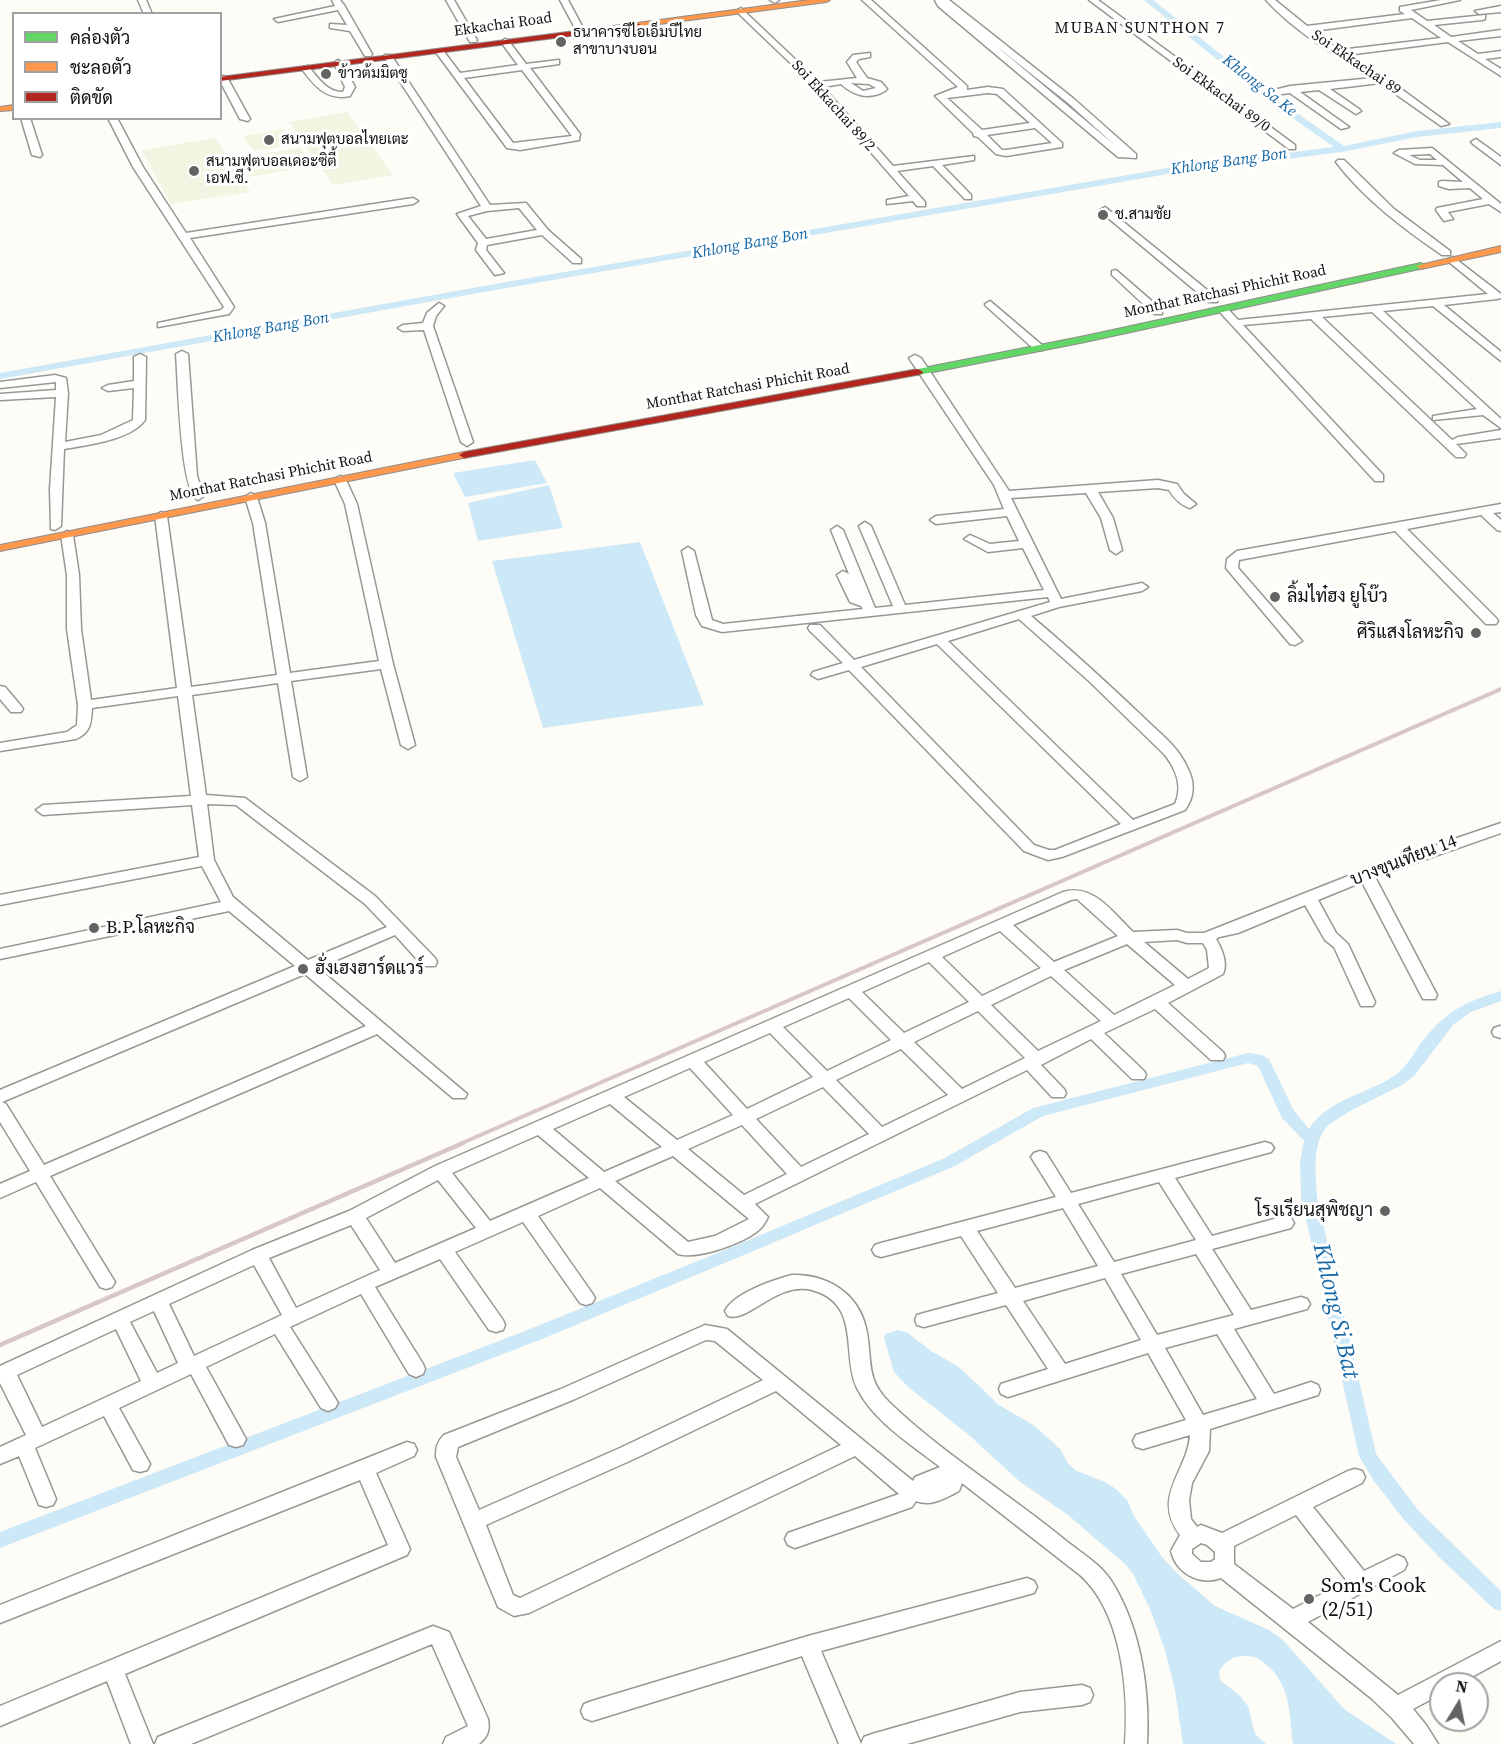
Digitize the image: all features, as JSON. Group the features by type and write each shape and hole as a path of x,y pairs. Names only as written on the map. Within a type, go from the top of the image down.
{"street":[{"path":"450,0 473,40"},
{"path":"564,0 578,26"},
{"name":"Ekkachai Road","path":"222,77 368,54 776,0"},
{"name":"Ekkachai Road","path":"222,77 826,0"},
{"path":"866,0 964,88 940,96"},
{"path":"939,0 1121,155 1133,156 1071,101 944,0"},
{"name":"Soi Ekkachai 89/0","path":"1093,0 1292,147"},
{"name":"Soi Ekkachai 89","path":"1270,0 1338,53 1444,124"},
{"path":"1456,0 1403,8 1411,16 1501,73"},
{"path":"278,19 295,18 338,4 368,54"},
{"path":"1424,24 1501,9"},
{"name":"Soi Ekkachai 89/2","path":"741,10 816,85 919,201 891,202"},
{"path":"1306,29 1411,16"},
{"path":"333,26 353,29"},
{"path":"1338,53 1501,33"},
{"path":"439,51 508,145 520,147 574,139 577,136 505,42"},
{"path":"1475,57 1501,54"},
{"path":"863,79 851,62 856,57 867,55"},
{"path":"388,57 487,208"},
{"path":"458,76 556,62"},
{"path":"305,68 330,94 347,94 350,87 338,63"},
{"path":"222,77 245,119"},
{"path":"816,85 843,81 863,79 875,82 882,89 876,93 858,93 843,81"},
{"path":"1267,93 1380,80"},
{"path":"1320,86 1356,111"},
{"path":"996,90 1038,125 1058,146 1002,153 977,134 940,96 996,90"},
{"path":"1290,90 1344,127"},
{"path":"26,120 37,155"},
{"path":"113,120 124,145 160,203 185,236 229,309 162,325"},
{"path":"977,134 1038,125"},
{"path":"1476,142 1501,162"},
{"path":"1395,151 1431,150 1501,209"},
{"path":"891,169 970,158"},
{"path":"1341,162 1353,177 1404,221 1499,297"},
{"path":"935,163 968,197"},
{"path":"1442,184 1449,186 1470,184"},
{"path":"185,236 413,201"},
{"path":"1448,219 1441,210 1490,201"},
{"path":"498,273 482,250 483,243 462,215 487,208 525,206 544,232 577,261"},
{"path":"1105,210 1218,305 1379,478"},
{"path":"483,243 544,232"},
{"name":"Monthat Ratchasi Phichit Road","path":"1450,256 1501,241"},
{"name":"Monthat Ratchasi Phichit Road","path":"0,548 251,497 924,371 1039,348 1218,305 1450,256 1501,249"},
{"path":"1116,273 1158,312"},
{"path":"1236,323 1499,297"},
{"path":"1436,303 1501,358"},
{"path":"990,304 1039,348"},
{"name":"Monthat Ratchasi Phichit Road","path":"0,537 466,442 1158,312 1218,305"},
{"path":"439,306 431,315 428,326 466,442"},
{"path":"1374,308 1501,425"},
{"path":"1312,314 1460,454"},
{"path":"404,327 428,326"},
{"path":"182,354 191,476 198,496"},
{"path":"59,447 104,438 136,424 140,357"},
{"path":"904,360 924,371 991,470 1054,599"},
{"path":"0,385 55,378 62,380 55,526"},
{"path":"108,388 140,384"},
{"path":"0,397 62,393"},
{"path":"1437,418 1485,411"},
{"path":"1458,441 1501,434"},
{"path":"340,480 351,504 386,664 408,745"},
{"path":"1005,495 1165,485 1176,489 1180,497 1190,504"},
{"path":"1090,489 1107,518 1116,550"},
{"path":"251,497 259,523 300,777"},
{"path":"1295,641 1232,568 1233,559 1237,555 1501,508"},
{"path":"1484,511 1501,527"},
{"path":"936,520 1011,512"},
{"path":"161,516 207,860 227,900 304,967 459,1094"},
{"path":"865,526 901,610"},
{"path":"1398,526 1491,621"},
{"path":"837,530 869,608"},
{"path":"0,747 62,738 79,732 84,726 85,705 74,629 73,575 67,535"},
{"path":"970,539 988,548 1026,544"},
{"path":"688,551 703,615 707,623 714,626 743,627 869,608 901,610 1054,599 1142,587"},
{"path":"843,575 856,601 869,608"},
{"path":"818,675 1021,614 1054,599"},
{"path":"815,628 1029,848 1048,855 1057,854 1180,807 1186,800 1187,788 1178,763 1165,747 1103,685 1021,614"},
{"path":"939,639 1131,826"},
{"path":"85,705 283,680 386,664"},
{"path":"0,690 16,709"},
{"path":"43,810 228,798 240,801 370,900 429,962"},
{"name":"บางขุนเทียน 14","path":"1218,933 1456,840 1501,828"},
{"path":"0,900 207,860"},
{"path":"1366,874 1429,995"},
{"path":"46,1499 31,1441 3,1374 258,1255 355,1216 441,1171 542,1129 1068,895 1079,894 1088,898 1129,938 1186,986"},
{"path":"1309,898 1329,936 1340,944 1367,1002"},
{"path":"0,954 232,905"},
{"path":"1003,925 1112,1022"},
{"path":"0,1097 396,929"},
{"path":"0,1456 364,1284 743,1118 1054,968 1129,938 1177,935 1186,938 1218,933 1215,950 1217,970 1156,1002 742,1203"},
{"path":"932,956 982,1004 1033,1061 1058,1094"},
{"path":"852,992 959,1096"},
{"path":"1156,1002 1217,1056"},
{"path":"773,1026 880,1135"},
{"path":"0,1191 378,1027"},
{"path":"1094,1032 1138,1075"},
{"path":"694,1062 743,1118 798,1175"},
{"path":"542,1129 684,1249 709,1244 755,1224 759,1217 613,1097"},
{"path":"0,1108 106,1282"},
{"path":"881,1250 1265,1148"},
{"path":"1040,1157 1109,1269 1200,1426 1200,1451 1190,1464 1182,1483 1179,1500 1181,1521 1192,1536"},
{"path":"441,1171 488,1231"},
{"path":"1163,1174 1246,1318"},
{"path":"527,1214 586,1298"},
{"path":"355,1216 391,1272"},
{"path":"924,1320 1285,1222"},
{"path":"965,1228 1061,1373"},
{"path":"444,1250 496,1325"},
{"path":"258,1255 285,1320 328,1403"},
{"path":"734,1311 765,1290 783,1283 815,1284 828,1289 852,1311 860,1341 860,1369 863,1381 873,1398 955,1474 1015,1511 1100,1581 1110,1598 1125,1638 1136,1679 1136,1744"},
{"path":"364,1284 416,1369"},
{"path":"158,1300 192,1365 236,1439"},
{"path":"1008,1389 1153,1344 1301,1304"},
{"path":"120,1320 152,1383"},
{"path":"1221,1325 1270,1404"},
{"path":"856,1447 522,1607 514,1607 505,1601 446,1456 446,1446 451,1441 568,1394 705,1332 720,1334 856,1447 915,1492 932,1495 952,1485 955,1474"},
{"path":"474,1521 629,1454 777,1382"},
{"path":"1143,1441 1200,1426 1311,1390"},
{"path":"108,1405 140,1464"},
{"path":"0,1614 365,1469 407,1450"},
{"path":"0,1716 400,1549 365,1469"},
{"path":"1221,1543 1354,1478"},
{"path":"795,1539 905,1501 915,1492"},
{"path":"1300,1505 1361,1583"},
{"path":"1207,1535 1221,1543 1226,1556 1222,1567 1207,1573 1188,1565 1181,1551 1187,1539 1192,1536 1207,1535"},
{"path":"1292,1620 1396,1564"},
{"path":"1222,1567 1292,1620 1397,1707 1415,1725 1427,1744"},
{"path":"592,1711 808,1645 1027,1587"},
{"path":"166,1744 433,1635 442,1640 477,1719 478,1730 471,1737 454,1744"},
{"path":"808,1645 850,1744"},
{"path":"1397,1707 1501,1650"},
{"path":"113,1670 142,1744"},
{"path":"872,1744 1020,1702 1082,1695"}],"green space":[{"path":"347,112 369,142 317,151 370,143 393,175 333,185 289,122"},
{"name":"สนามฟุตบอลไทยเตะ","path":"284,129 295,144 254,151 243,136"},
{"name":"สนามฟุตบอลเดอะซิตี้ เอฟ.ซี.","path":"215,138 250,192 171,204 141,150"},
{"path":"301,148 313,166 247,177 235,158"}],"water":[{"path":"535,460 547,483 465,497 453,473"},
{"path":"549,485 563,528 478,541 468,503"},
{"path":"640,542 704,705 543,728 492,561"},
{"path":"898,1330 908,1333 931,1351 959,1367 999,1405 1035,1426 1061,1450 1067,1462 1075,1470 1116,1489 1127,1500 1134,1516 1162,1557 1178,1574 1215,1606 1269,1630 1283,1640 1344,1709 1396,1744 1293,1744 1287,1699 1279,1679 1263,1662 1246,1656 1230,1659 1224,1664 1219,1671 1220,1680 1239,1695 1248,1706 1255,1734 1266,1744 1183,1744 1175,1690 1165,1650 1150,1609 1133,1574 1125,1564 1068,1515 1019,1481 970,1436 907,1386 894,1372 884,1338 885,1334"}],"waterway":[{"name":"Khlong Sa Ke","path":"1148,0 1271,99 1342,149"},
{"name":"Khlong Bang Bon","path":"1342,149 1417,134 1501,125"},
{"name":"Khlong Bang Bon","path":"0,376 495,287 1168,171 1342,149"},
{"name":"Khlong Si Bat","path":"1501,996 1475,1004 1449,1020 1414,1066 1397,1082 1345,1107 1323,1121 1316,1129 1310,1145 1308,1171 1309,1197 1368,1456 1395,1496 1412,1515 1501,1603"},
{"path":"0,1540 531,1336 726,1256 950,1162 1038,1112 1248,1058 1264,1063 1288,1115 1302,1132 1312,1139"}],"railway":[{"path":"460,1144 1501,689"},
{"path":"0,1345 463,1143"}],"traffic: fast":[{"path":"918,372 1085,339 1421,266"}],"traffic: slow":[{"path":"637,25 826,0"},
{"path":"0,109 12,107"},
{"path":"1421,266 1501,249"},
{"path":"0,548 464,455"}],"traffic: jam":[{"path":"222,79 637,25"},
{"path":"464,455 918,372"}],"place":[{"name":"ธนาคารซีไอเอ็มบีไทย สาขาบางบอน","path":"561,42"},
{"name":"ข้าวต้มมิตซู","path":"326,74"},
{"name":"สนามฟุตบอลไทยเตะ","path":"269,140"},
{"name":"สนามฟุตบอลเดอะซิตี้ เอฟ.ซี.","path":"194,171"},
{"name":"ช.สามชัย","path":"1103,215"},
{"name":"ลิ้มไท๋ฮง ยูโบ๊ว","path":"1275,597"},
{"name":"ศิริแสงโลหะกิจ","path":"1476,633"},
{"name":"B.P.โลหะกิจ","path":"94,928"},
{"name":"ฮั่งเฮงฮาร์ดแวร์","path":"303,969"},
{"name":"โรงเรียนสุพิชญา","path":"1385,1211"},
{"name":"Som's Cook (2/51)","path":"1309,1599"}],"district":[{"name":"MUBAN SUNTHON 7","path":"1140,29"}]}
